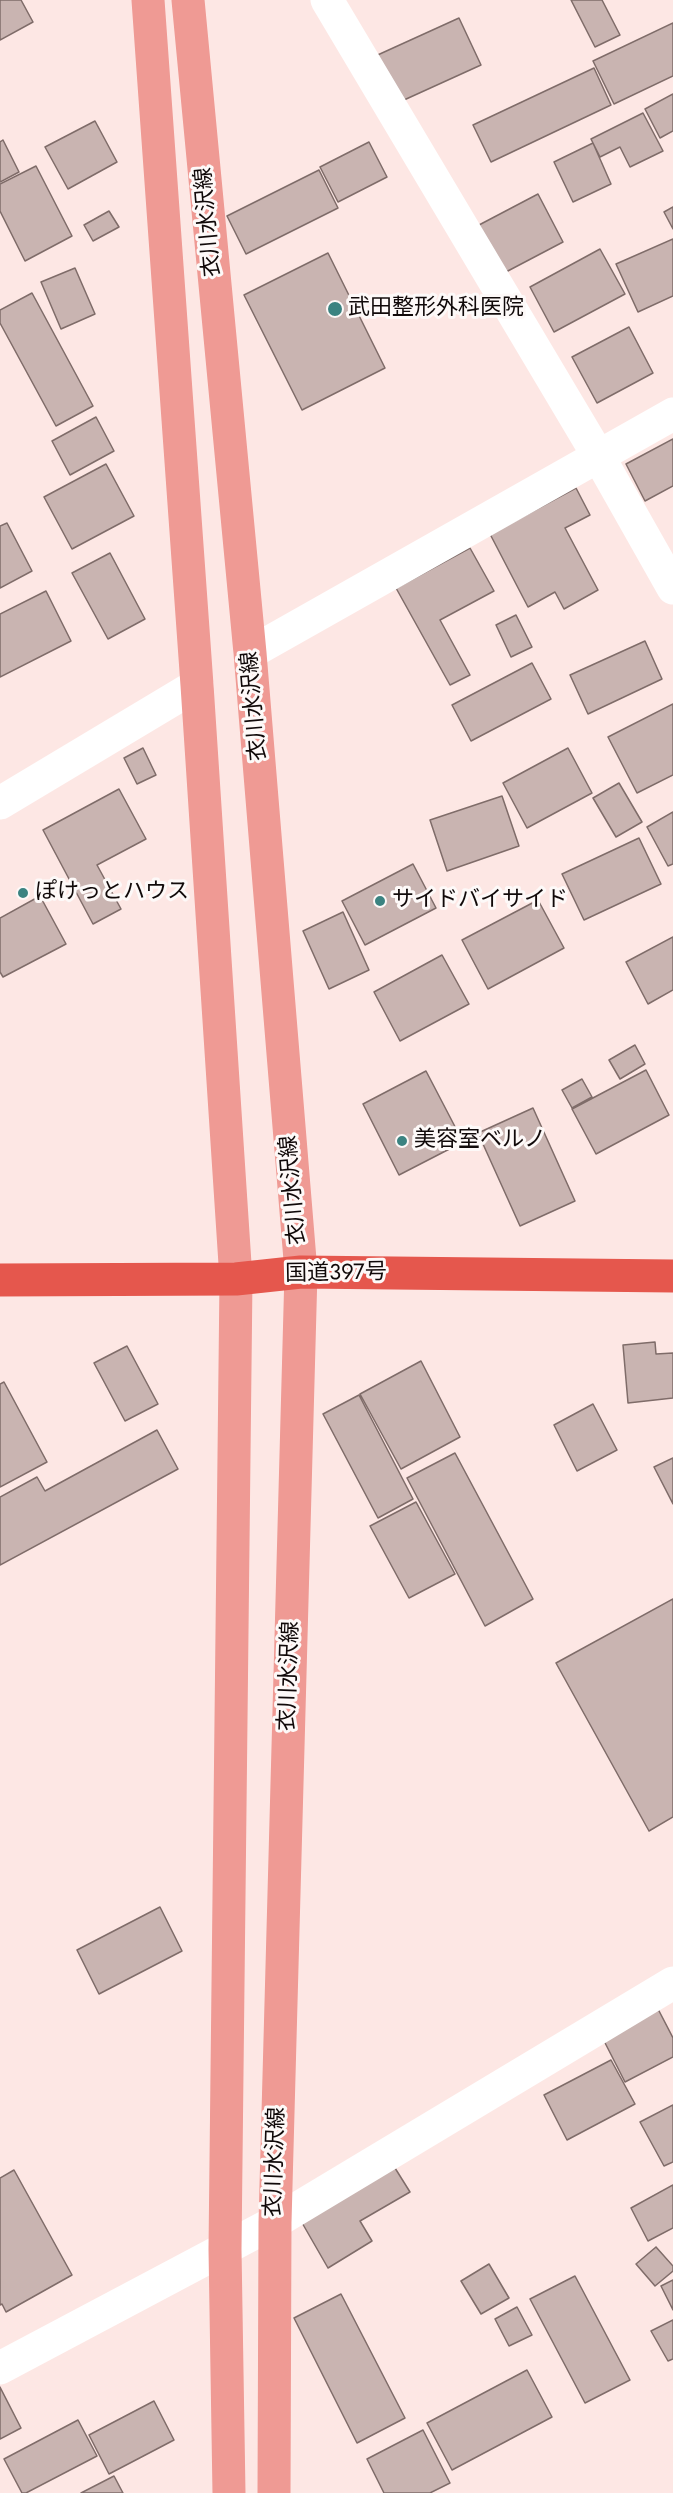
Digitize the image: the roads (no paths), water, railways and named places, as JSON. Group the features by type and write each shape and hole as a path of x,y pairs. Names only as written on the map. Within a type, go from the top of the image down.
{"highway":[{"name":"国道397号","path":"0,1280 236,1279 301,1272 673,1276"}],"main road":[{"name":"衣川水沢線","path":"148,0 197,685 236,1279 225,2249 229,2493"},
{"name":"衣川水沢線","path":"188,0 250,653 301,1272 275,2222 274,2493"}],"street":[{"path":"327,0 599,457 673,588"},
{"path":"250,653 673,414"},
{"path":"0,803 197,685"},
{"path":"0,2368 275,2222 673,1983"}],"place":[{"name":"武田整形外科医院","path":"335,309"},
{"name":"ぽけっとハウス","path":"23,893"},
{"name":"サイドバイサイド","path":"380,901"},
{"name":"美容室ベルノ","path":"402,1141"}]}
